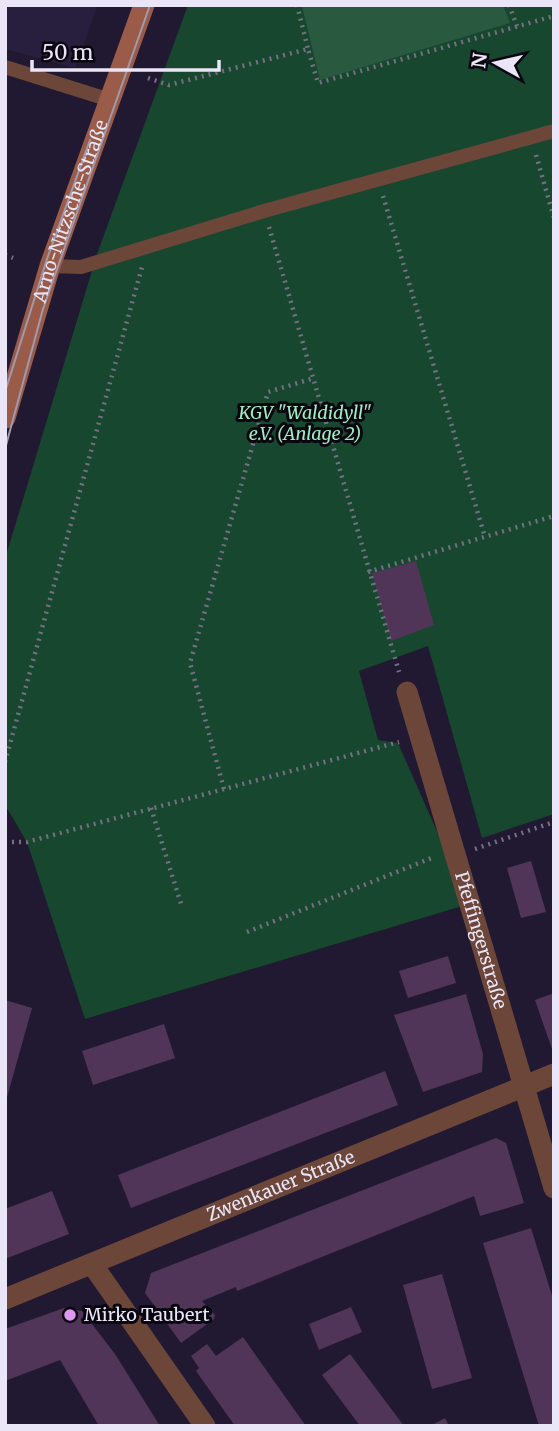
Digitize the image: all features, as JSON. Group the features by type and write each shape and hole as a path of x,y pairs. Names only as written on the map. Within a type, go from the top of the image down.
{"main road":[{"name":"Arno-Nitzsche-Straße","path":"5,418 10,383 144,5"}],"street":[{"name":"Pfeffingerstraße","path":"407,692 554,1188"},
{"name":"Zwenkauer Straße","path":"5,1299 554,1074"},
{"path":"92,1264 205,1426"}],"lane":[{"path":"5,67 110,100"},
{"path":"50,266 81,267 264,212 554,131"}],"path":[{"path":"297,5 318,83 554,16"},
{"path":"509,5 517,26"},
{"path":"148,78 169,85 308,49"},
{"path":"530,137 554,218"},
{"path":"379,181 485,537"},
{"path":"264,212 393,659 407,692"},
{"path":"5,762 147,248"},
{"path":"5,256 13,258"},
{"path":"224,789 190,663 268,392 312,380"},
{"path":"368,572 554,516"},
{"path":"5,842 27,842 421,738"},
{"path":"151,808 182,907"},
{"path":"247,932 455,852 554,822"}],"shaded area":[{"path":"5,5 98,5 75,68 5,49"}],"green space":[{"name":"KGV \"Waldidyll\" e.V. (Anlage 2)","path":"188,5 554,5 554,814 482,838 428,646 359,671 378,740 398,743 469,904 85,1019 27,842 5,805 5,559 97,254"},
{"path":"503,5 510,23 320,80 302,6"}],"building":[{"path":"416,561 434,625 391,641 372,573"},
{"path":"531,861 546,912 521,918 507,868"},
{"path":"448,956 456,983 408,998 399,971"},
{"path":"554,993 554,1052 553,1052 535,1000"},
{"path":"466,994 483,1054 482,1072 423,1092 394,1015"},
{"path":"5,1000 32,1008 6,1101 5,1101"},
{"path":"164,1024 175,1058 93,1085 82,1051"},
{"path":"385,1071 398,1105 131,1208 118,1175"},
{"path":"496,1138 506,1143 524,1203 480,1216 474,1196 237,1291 236,1287 202,1301 215,1315 214,1319 181,1343 145,1293 151,1273"},
{"path":"52,1191 69,1234 5,1259 5,1209"},
{"path":"531,1228 554,1302 554,1426 539,1426 483,1243"},
{"path":"442,1274 472,1378 432,1389 403,1285"},
{"path":"351,1307 362,1332 319,1350 309,1324"},
{"path":"64,1308 82,1311 115,1354 160,1426 99,1426 60,1360 5,1381 5,1329"},
{"path":"243,1337 306,1426 235,1426 196,1371 199,1368 191,1356 207,1344 216,1356"},
{"path":"350,1354 404,1426 360,1426 322,1375"},
{"path":"445,1418 449,1426 430,1426"}],"tram line":[{"path":"5,449 43,309 150,5"},
{"path":"5,392 47,259 90,140"}],"place":[{"name":"Mirko Taubert","path":"70,1315"}]}
